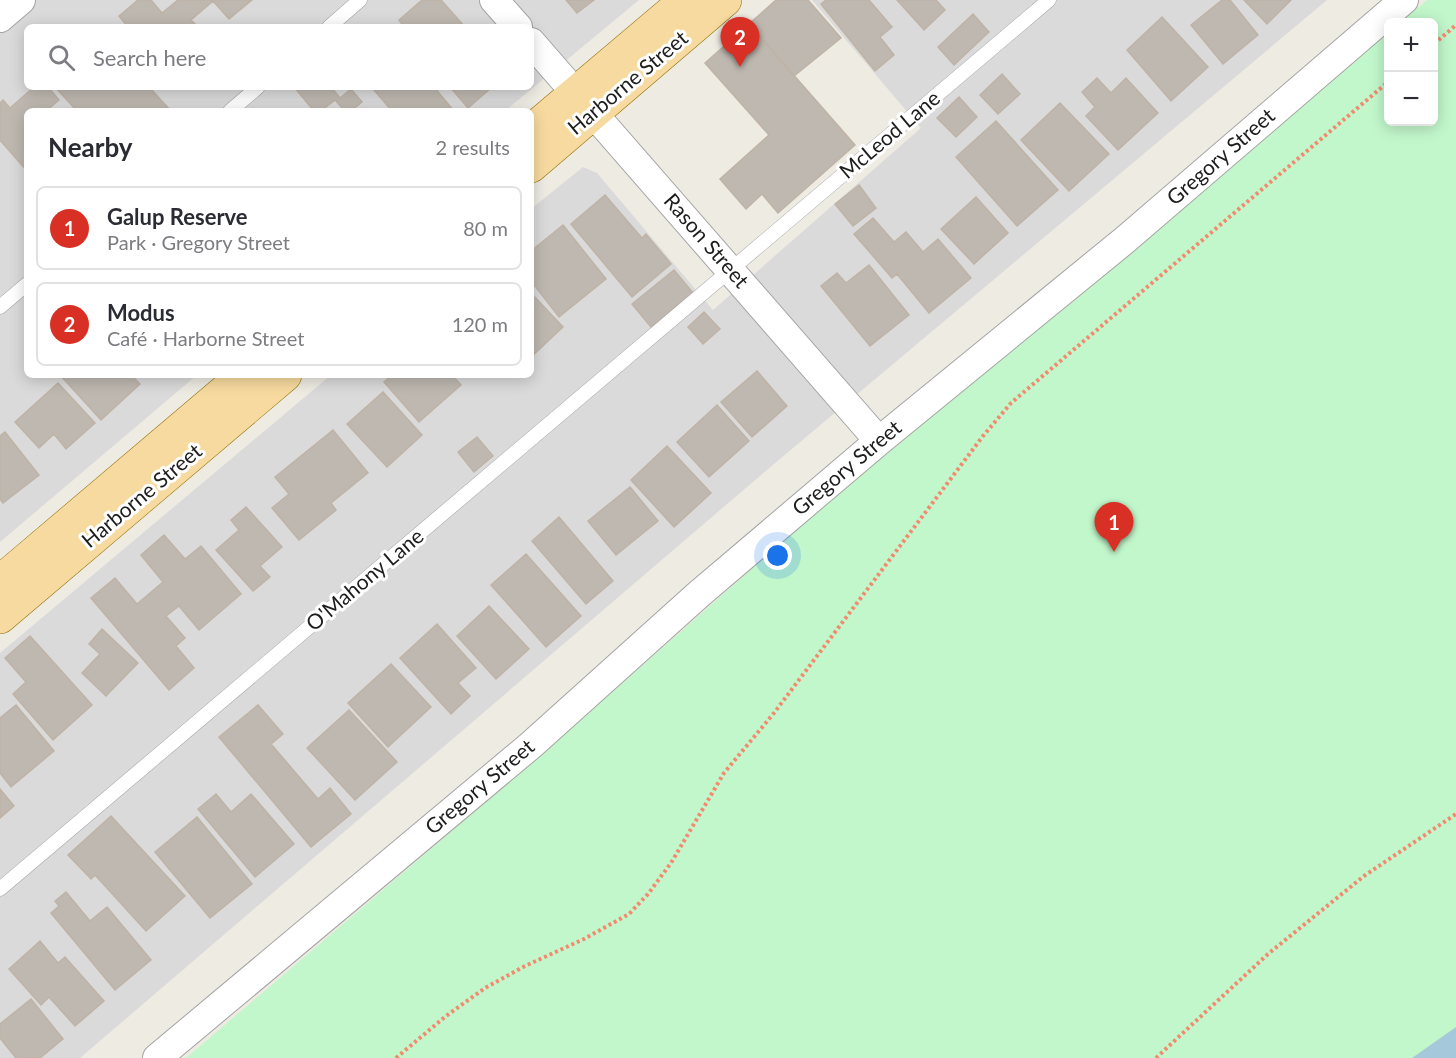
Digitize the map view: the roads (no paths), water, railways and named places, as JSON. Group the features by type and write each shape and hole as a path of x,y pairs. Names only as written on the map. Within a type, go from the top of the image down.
{"main road":[{"name":"Harborne Street","path":"534,162 585,103 686,0"},
{"name":"Harborne Street","path":"534,129 585,103 725,0"},
{"name":"Harborne Street","path":"0,582 240,378"},
{"name":"Harborne Street","path":"0,617 281,378"}],"street":[{"path":"0,18 21,0"},
{"path":"494,0 515,24"},
{"name":"Gregory Street","path":"157,1058 531,745 699,594 879,441 1126,238 1404,0"},
{"name":"Rason Street","path":"534,45 879,441"}],"lane":[{"path":"332,24 360,0"},
{"name":"McLeod Lane","path":"731,270 1049,0"},
{"path":"234,108 254,90"},
{"name":"O'Mahony Lane","path":"0,890 731,270"},
{"path":"0,307 24,287"}],"water":[{"path":"1456,1027 1456,1058 1412,1058"}],"place":[{"name":"Modus","path":"740,67"},
{"name":"Galup Reserve","path":"1114,552"}]}
